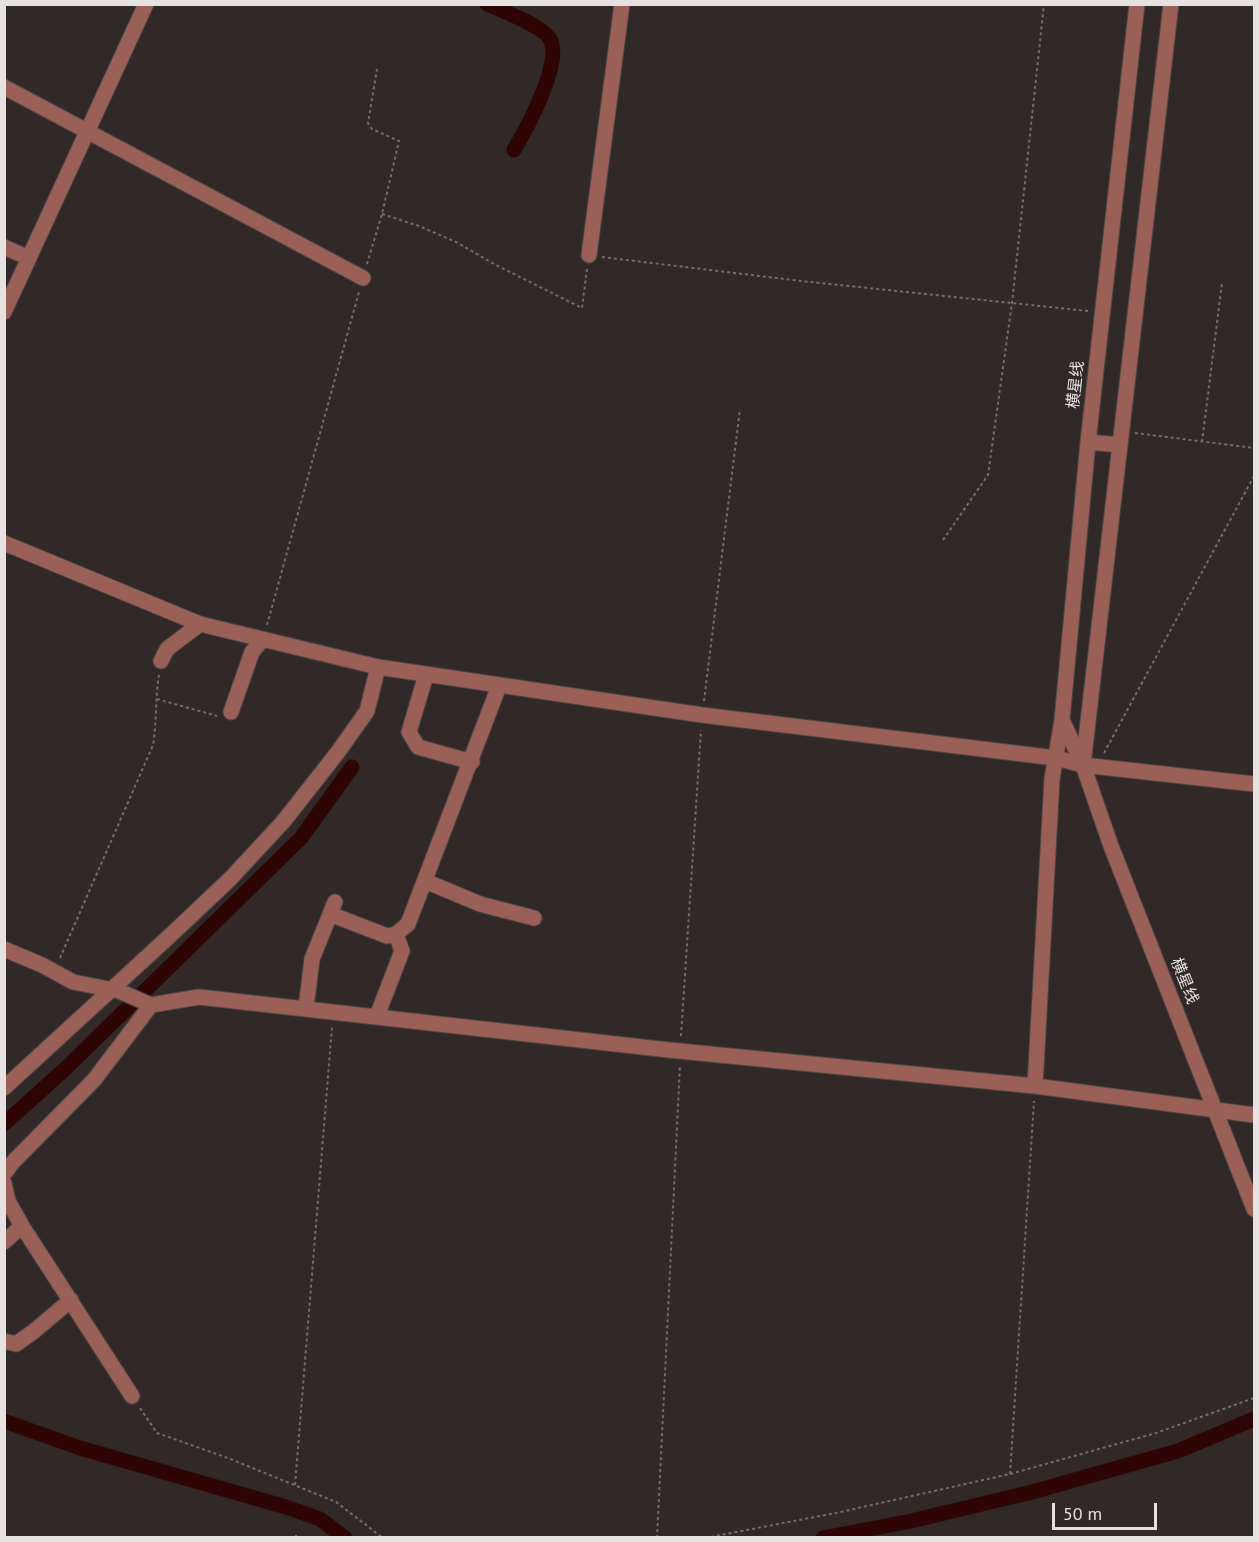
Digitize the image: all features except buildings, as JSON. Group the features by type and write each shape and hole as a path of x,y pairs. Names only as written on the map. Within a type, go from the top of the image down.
{"street":[{"path":"4,312 146,4"},
{"path":"589,255 622,4"},
{"name":"横星线","path":"1137,4 1088,442 1062,720 1090,766 1111,846 1254,1209"},
{"name":"横星线","path":"1090,766 1120,438 1171,4"},
{"path":"4,87 89,130 363,278"},
{"path":"4,247 29,258"},
{"path":"1088,442 1120,438"},
{"path":"4,543 200,624 378,668 702,715 1056,758 1090,766 1254,784"},
{"path":"161,661 167,649 200,624"},
{"path":"231,712 252,652 263,639"},
{"path":"4,1088 116,990 230,879 283,822 338,752 366,711 378,668"},
{"path":"426,675 410,732 414,740 418,747 472,762"},
{"path":"306,1008 312,958 333,908 387,936 396,934 408,924 472,762 499,686"},
{"path":"1035,1086 1052,779 1062,720"},
{"path":"425,881 480,904 534,918"},
{"path":"376,1016 402,951 396,934"},
{"path":"4,949 73,982 116,990 151,1005 199,997 680,1051 1035,1086 1254,1114"},
{"path":"4,1174 12,1163 94,1080 151,1005"},
{"path":"4,1183 8,1202 22,1226 132,1396"},
{"path":"4,1242 22,1226"},
{"path":"4,1341 16,1344 71,1300"}],"path":[{"path":"943,540 988,475 1011,303 1044,4"},
{"path":"263,639 382,214 399,141 372,129 368,123 377,69"},
{"path":"382,214 419,226 456,242 496,265 582,308 589,255 801,281 1103,312"},
{"path":"1202,442 1222,283"},
{"path":"657,1538 680,1051 702,715 740,409"},
{"path":"1120,438 1202,442 1254,448"},
{"path":"1090,766 1254,476"},
{"path":"54,972 153,745 157,726 155,698 161,661"},
{"path":"155,698 220,717 231,712"},
{"path":"295,1485 333,1011"},
{"path":"1010,1474 1035,1086"},
{"path":"132,1396 157,1433 228,1458 336,1502 383,1538"},
{"path":"705,1538 836,1513 1010,1474 1156,1433 1254,1398"},
{"path":"296,1532 296,1538"}],"waterway":[{"path":"487,4 541,30 551,41 553,52 547,80 527,127 514,150"},
{"path":"4,1124 64,1070 301,838 352,767"},
{"path":"823,1538 911,1521 1032,1492 1178,1451 1254,1419"},
{"path":"4,1421 80,1448 286,1507 320,1519 345,1538"}]}
